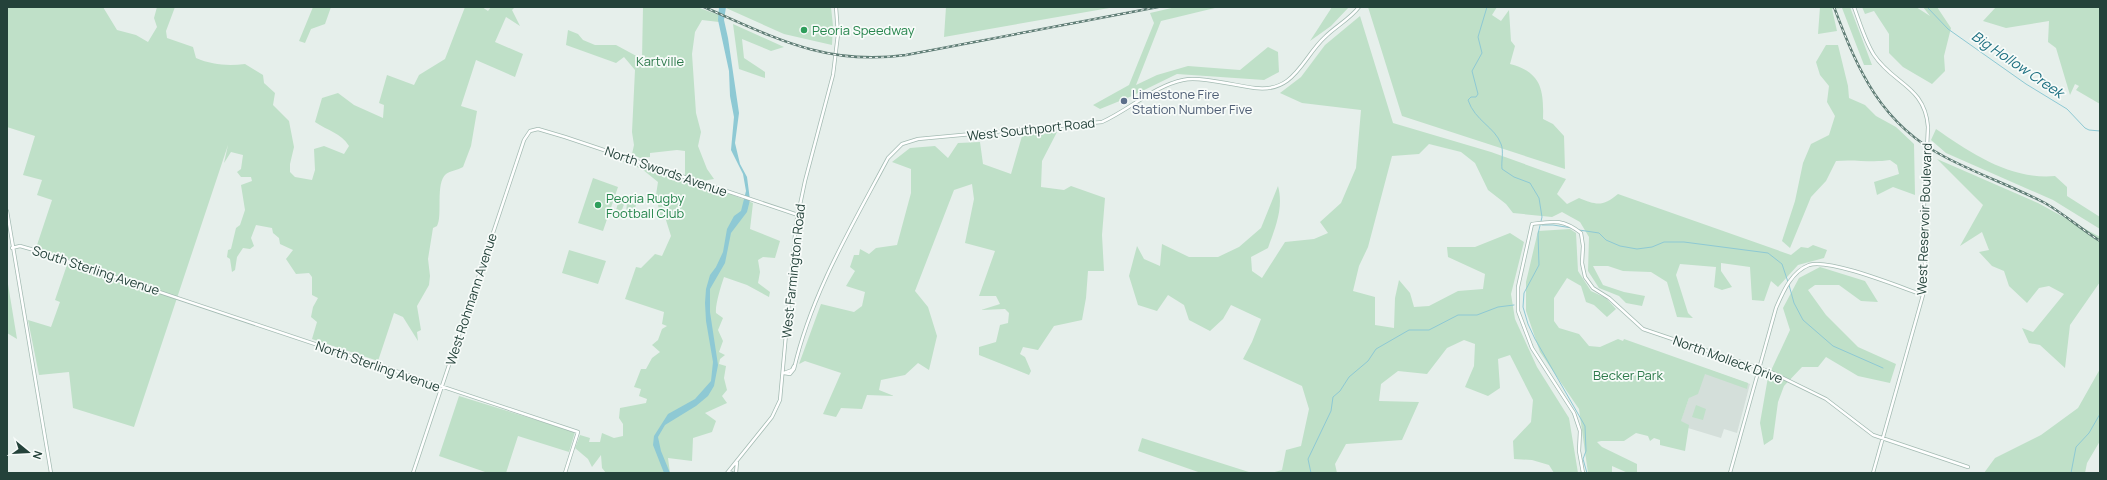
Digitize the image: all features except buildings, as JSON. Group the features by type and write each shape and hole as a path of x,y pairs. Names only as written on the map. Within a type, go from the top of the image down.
{"street":[{"name":"West Farmington Road","path":"728,473 777,410 781,396 793,251 798,215 833,75 838,34 836,7"},
{"name":"West Southport Road","path":"784,373 792,370 796,362 818,295 830,269 888,158 902,144 918,139 1102,122 1119,114 1167,84 1184,79 1258,88 1278,85 1296,74 1324,37 1360,7"},
{"name":"West Reservoir Boulevard","path":"1854,7 1874,55 1892,75 1909,87 1917,96 1925,111 1928,127 1924,226 1925,269 1923,294 1873,473"},
{"name":"North Swords Avenue","path":"534,129 565,137 798,215"},
{"name":"West Rohmann Avenue","path":"413,473 526,134 534,129"},
{"path":"7,211 51,473"},
{"name":"North Molleck Drive","path":"1583,473 1579,451 1580,431 1574,413 1532,348 1518,311 1518,287 1532,224 1555,221 1570,224 1581,233 1583,246 1582,263 1585,277 1593,288 1609,298 1636,324 1643,328 1759,369 1826,399 1870,434 1968,467"},
{"name":"South Sterling Avenue","path":"12,248 20,246 34,250 179,297"},
{"path":"1730,473 1776,308 1786,287 1799,271 1810,265 1824,264 1844,268 1923,294"},
{"name":"North Sterling Avenue","path":"179,297 578,432 565,473"},
{"path":"736,473 735,466 740,457"}],"shaded area":[{"path":"1707,369 1750,384 1737,433 1724,429 1721,438 1688,428 1680,423 1689,398"}],"green space":[{"path":"7,7 103,7 117,30 136,35 148,42 157,27 154,18 157,7 175,7 166,31 167,38 193,47 196,58 220,64 245,64 263,75 264,83 275,93 273,105 289,121 294,147 290,164 290,172 295,177 312,180 315,170 314,149 324,146 344,154 349,146 338,135 315,122 322,98 338,93 354,105 383,118 384,105 379,103 387,75 414,85 419,75 445,59 465,7 482,7 488,11 491,7 515,7 512,10 520,26 506,17 495,42 523,54 515,77 476,60 461,106 477,111 471,146 463,167 446,174 441,185 439,221 437,226 433,228 428,259 430,276 429,285 417,306 421,330 417,332 418,341 403,317 394,313 378,361 312,339 317,322 311,317 313,307 318,298 312,295 312,277 309,273 296,274 286,259 293,250 280,244 279,238 273,233 272,228 256,225 251,238 254,246 250,249 243,248 237,257 235,270 232,272 230,259 227,257 228,250 231,249 236,228 240,225 245,210 241,185 252,181 251,177 241,177 237,172 241,169 243,155 231,152 224,163 228,145 134,427 73,408 69,372 39,375 28,320 51,327 60,302 55,300 69,259 36,248 52,200 37,195 42,180 23,175 35,136 7,127"},
{"path":"313,7 331,7 325,24 311,29 305,43 299,41"},
{"name":"Kartville","path":"643,7 697,7 719,15 719,22 702,20 695,32 692,54 696,113 701,132 698,146 707,169 714,179 702,181 685,176 685,151 677,150 650,153 650,157 640,158 632,154 634,145 632,132 635,70 624,57 616,63 566,45 568,30 578,34 583,40 595,45 616,45 642,59"},
{"name":"Peoria Speedway","path":"831,7 833,26 832,45 784,34 726,8"},
{"path":"946,7 1115,7 944,37"},
{"path":"1176,7 1219,7 1161,21 1136,85 1157,75 1188,66 1240,70 1268,47 1278,52 1279,72 1264,80 1177,74 1132,96 1100,109 1093,105 1129,85 1154,23 1150,13"},
{"path":"1332,7 1349,7 1331,26 1310,41"},
{"path":"1368,7 1497,7 1492,15 1501,21 1509,10 1511,41 1515,46 1510,64 1520,67 1528,72 1538,83 1543,99 1543,119 1553,124 1564,136 1565,169 1402,116"},
{"path":"1820,7 1850,7 1872,65 1864,65 1842,8 1832,9 1837,31 1818,34"},
{"path":"1862,7 1916,7 1930,16 1923,7 1937,7 1951,28 1944,56 1945,71 1932,84 1903,67 1889,53 1889,34 1874,11 1865,14"},
{"path":"1996,7 2100,7 2100,104 2076,90 2079,86 2075,84 2070,95 2056,48 2048,42 2049,21 2006,28 1983,21"},
{"path":"1360,16 1393,123 1491,152 1566,179 1557,194 1567,204 1579,198 1599,204 1608,201 1618,194 1791,255 1801,247 1808,248 1813,245 1827,250 1824,258 1798,265 1778,287 1771,281 1764,301 1752,300 1750,267 1721,263 1721,271 1732,287 1722,290 1714,287 1716,267 1680,264 1676,275 1688,313 1693,318 1677,317 1667,282 1651,272 1623,271 1608,266 1593,266 1603,285 1624,292 1645,296 1642,306 1626,303 1619,296 1599,288 1588,271 1589,237 1580,222 1562,212 1552,217 1513,213 1506,204 1488,190 1475,163 1461,152 1429,144 1419,154 1392,156 1368,247 1359,266 1353,291 1375,297 1375,325 1394,328 1395,298 1399,280 1410,293 1414,307 1429,306 1458,291 1483,289 1485,274 1448,257 1447,247 1475,247 1510,233 1524,242 1511,294 1515,319 1537,367 1569,418 1578,473 1554,473 1549,465 1532,460 1514,459 1513,441 1531,422 1533,400 1510,355 1498,359 1500,388 1488,396 1465,387 1474,366 1475,344 1464,340 1447,348 1427,374 1398,371 1381,384 1379,401 1419,402 1402,440 1346,444 1335,464 1337,473 1271,473 1282,470 1286,450 1301,446 1309,409 1302,386 1243,359 1252,342 1261,319 1231,305 1223,319 1210,331 1189,320 1184,305 1168,295 1157,311 1138,305 1129,276 1137,246 1144,259 1160,266 1162,244 1189,257 1218,257 1239,247 1261,228 1278,186 1280,202 1276,225 1268,248 1251,257 1252,271 1262,278 1285,242 1314,239 1328,233 1320,222 1341,203 1356,168 1361,110 1302,103 1280,93 1301,77 1325,45"},
{"path":"733,24 784,47 771,51 742,39 744,58 765,72 765,78 739,69"},
{"path":"1826,45 1838,45 1848,86 1849,98 1865,105 1876,116 1896,127 1914,144 1915,195 1893,187 1877,195 1874,182 1899,174 1897,165 1890,160 1836,161 1826,181 1811,197 1790,248 1782,241 1795,201 1803,163 1811,144 1829,135 1835,116 1827,102 1829,86 1820,75 1816,62"},
{"path":"1936,129 1977,155 2007,169 2022,174 2055,176 2067,187 2067,196 2100,217 2100,229 2053,200 1946,153 1931,140"},
{"path":"1057,132 1042,161 1041,187 1064,190 1071,186 1105,198 1102,235 1104,271 1088,271 1086,298 1082,320 1054,326 1038,350 1023,347 1020,354 1025,357 1031,371 1029,375 979,355 979,347 996,342 1000,325 1008,323 1009,313 1005,309 981,310 1000,304 996,296 979,296 995,251 965,243 974,199 972,184 954,190 915,291 928,307 937,336 929,370 918,363 905,375 881,380 879,390 894,396 867,395 862,409 841,408 836,417 823,414 841,373 805,361 799,364 821,304 854,312 862,306 865,292 846,286 855,271 850,267 854,255 859,255 860,249 869,254 876,248 897,245 911,193 911,169 892,162 910,148 935,146 948,158 958,143 980,142 983,164 1011,174 1022,136"},
{"path":"611,157 696,186 725,192 753,203 750,229 780,241 775,258 763,257 758,260 760,272 758,283 770,292 769,297 747,285 724,277 717,300 716,313 723,318 718,330 723,341 719,352 725,355 720,359 719,364 726,366 724,378 727,390 722,396 727,403 705,413 716,421 712,432 693,438 692,461 668,458 670,473 606,473 602,468 601,455 592,467 588,459 575,448 580,435 590,438 589,442 600,442 602,433 614,438 623,436 623,424 619,418 620,408 646,403 647,399 639,396 641,389 634,387 641,369 646,369 652,358 660,352 652,345 658,340 662,329 667,326 662,324 664,312 625,299 636,267 641,268 655,254 662,256 671,236 665,217 660,215 656,195 658,182 642,169"},
{"path":"1937,159 2038,203 2100,237 2100,282 2070,325 2065,368 2040,345 2029,343 2022,328 2033,332 2064,294 2049,286 2039,288 2027,303 2009,286 2004,271 1992,266 1979,252 1989,250 1982,232 1960,246 1983,205"},
{"name":"Peoria Rugby Football Club","path":"593,178 618,187 603,231 578,223"},
{"path":"619,200 625,202 621,212 616,210"},
{"path":"627,202 636,204 635,209 631,208 636,210 633,217 626,214"},
{"name":"Becker Park","path":"1570,229 1576,233 1578,271 1591,291 1606,298 1616,309 1607,317 1594,305 1586,302 1581,286 1567,278 1554,298 1554,321 1559,328 1579,334 1589,346 1600,347 1618,339 1623,341 1624,339 1748,383 1747,389 1705,374 1698,394 1689,398 1681,421 1689,425 1685,451 1660,445 1660,440 1654,438 1650,441 1648,436 1636,433 1624,441 1597,442 1602,447 1637,464 1637,473 1628,473 1612,466 1612,473 1588,473 1579,409 1540,352 1526,311 1526,282 1538,231"},
{"path":"569,250 606,261 598,284 562,273"},
{"path":"1820,267 1865,281 1878,302 1861,301 1839,285 1815,285 1808,290 1826,315 1858,347 1896,364 1890,383 1858,376 1826,357 1818,367 1802,367 1784,386 1778,402 1773,439 1764,445 1760,423 1768,377 1790,330 1783,308 1799,278"},
{"path":"7,278 17,339 7,333"},
{"path":"2100,369 2100,441 2087,463 2085,473 1984,473 1995,458 2041,435 2078,408"},
{"path":"459,396 575,432 569,452 518,436 506,473 488,473 439,456"},
{"path":"1696,405 1706,409 1703,420 1692,417"},
{"path":"1142,438 1252,473 1201,473 1138,451"}],"water":[{"path":"719,7 726,7 724,20 739,113 735,143 740,164 747,177 750,200 747,212 731,233 725,263 710,289 710,312 718,365 714,386 708,396 696,406 665,425 658,437 661,451 670,473 664,473 653,445 654,436 668,414 695,399 711,381 713,362 706,321 706,289 710,275 716,267 723,252 727,229 734,216 741,211 746,191 743,174 731,150 734,117 730,96 729,71 718,20"}],"waterway":[{"path":"1487,7 1478,37 1482,53 1472,71 1478,94 1476,97 1471,97 1468,100 1475,113 1494,133 1501,144 1502,169 1514,177 1530,183 1539,198 1542,217 1538,234 1539,265 1524,293 1523,307 1528,324 1535,339 1585,426 1586,451 1583,459 1587,473"},
{"name":"Big Hollow Creek","path":"1927,7 1948,29 2026,84 2067,109 2085,128 2100,131"},
{"path":"1542,225 1572,228"},
{"path":"1579,230 1599,233 1606,240 1620,246 1637,249 1652,247 1664,242 1684,242 1768,253 1782,264 1788,282"},
{"path":"1789,285 1794,303 1803,320 1833,346 1883,368"},
{"path":"1311,473 1308,459 1331,411 1333,397 1340,391 1349,377 1368,361 1376,349 1409,330 1429,330 1458,315 1477,315 1498,307 1514,305"},
{"path":"2071,473 2076,447 2089,433 2100,414"}],"railway":[{"path":"704,7 778,39 802,47 826,53 877,57 906,55 1158,7"},
{"path":"1834,7 1852,53 1874,94 1904,129 1923,144 1945,157 2045,203 2100,241"}],"place":[{"name":"Peoria Speedway","path":"804,30"},
{"name":"Limestone Fire Station Number Five","path":"1124,101"},
{"name":"Peoria Rugby Football Club","path":"598,205"}]}
